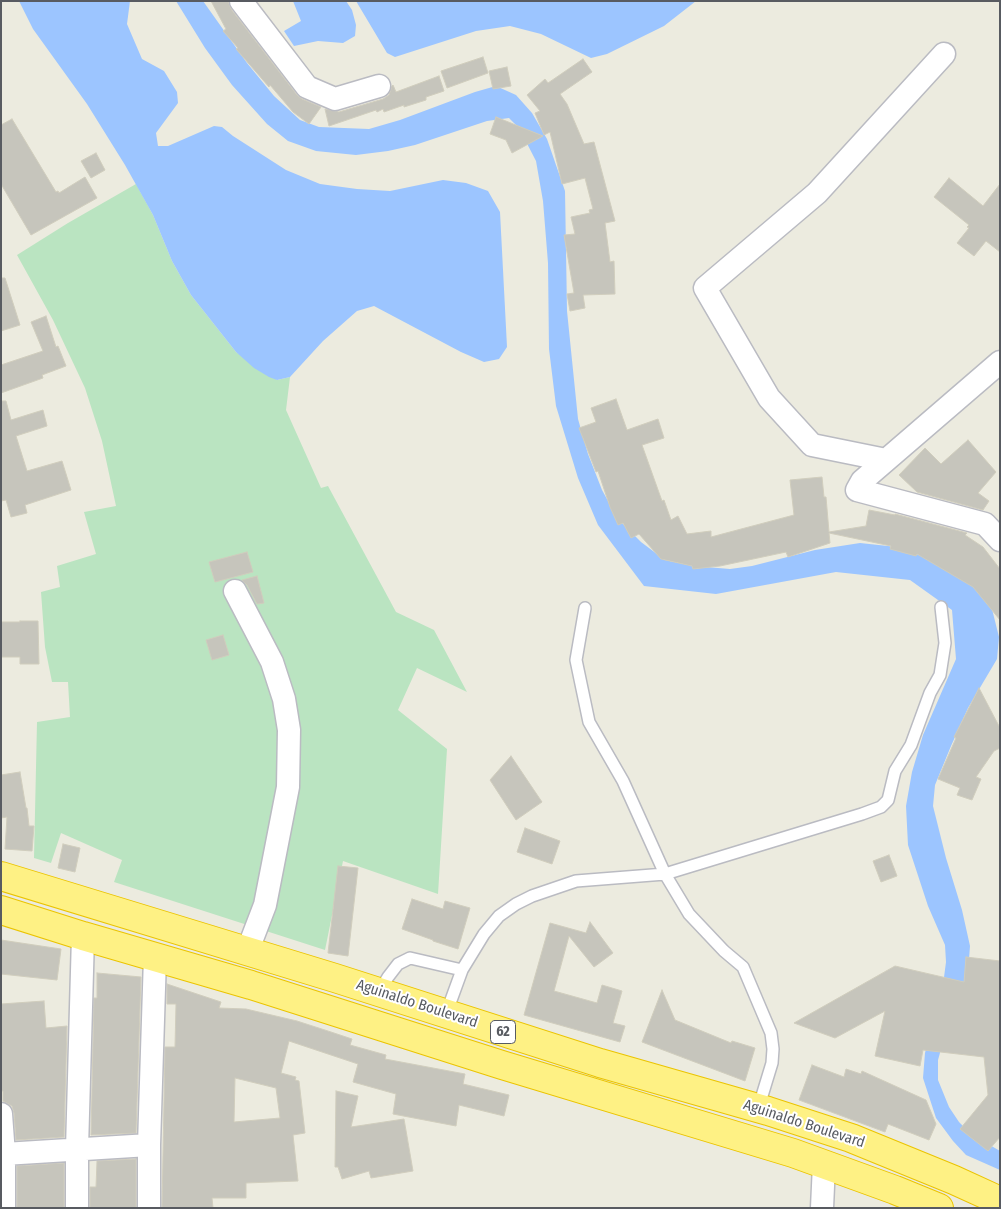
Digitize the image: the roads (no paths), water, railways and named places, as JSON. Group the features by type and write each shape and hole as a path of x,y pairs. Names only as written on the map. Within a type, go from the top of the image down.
{"highway":[{"name":"Aguinaldo Boulevard","path":"1,876 379,992 600,1063 851,1138 1000,1201"},
{"name":"Aguinaldo Boulevard","path":"1,910 251,985 502,1065 793,1153 939,1208"}],"street":[{"path":"241,1 307,86 335,99 379,86"},
{"path":"886,460 812,445 769,398 705,288 817,193 944,54"},
{"path":"1000,362 862,481 857,490 985,524 1000,540"},
{"path":"235,592 272,662 284,699 289,730 288,787 265,905 247,952"},
{"path":"77,1208 83,936"},
{"path":"149,1208 149,1144 155,957"},
{"path":"1,1114 4,1154 4,1208"},
{"path":"4,1154 149,1144"},
{"path":"822,1208 824,1164"}],"lane":[{"path":"446,1014 462,970 484,934 499,916 532,896 576,881 665,874 881,807 888,800 895,771 911,745 930,693 940,676 945,643 941,607"},
{"path":"585,608 576,660 589,722 623,781 665,874 689,914 724,951 743,967 771,1032 772,1063 758,1109"},
{"path":"379,992 398,964 410,958 462,970"}],"water":[{"path":"19,1 130,1 127,24 142,59 164,71 177,92 178,103 156,133 158,146 168,146 214,126 222,127 286,170 320,184 390,191 443,180 466,183 488,191 500,212 507,347 499,359 484,362 461,352 374,306 357,311 323,341 290,377 277,380 254,368 236,352 191,295 172,261 153,215 125,165 87,104 33,29"},
{"path":"176,1 203,1 247,63 274,96 300,120 319,127 369,129 496,86 516,95 532,113 547,139 565,191 567,311 578,419 588,454 602,490 618,519 641,542 665,560 694,566 730,569 752,566 815,550 860,543 897,547 929,558 967,576 992,609 999,637 997,659 968,708 951,746 935,785 933,806 970,946 968,972 950,1017 938,1060 938,1080 949,1107 959,1122 971,1134 1000,1151 1000,1170 966,1155 953,1141 936,1118 923,1078 925,1053 943,985 946,962 945,945 928,906 908,845 906,806 912,772 923,735 956,659 952,610 910,580 836,572 716,594 644,586 598,525 578,478 556,406 549,349 548,263 543,201 536,161 519,128 509,118 487,121 415,145 356,155 316,151 288,141 267,124 232,85 205,48"},
{"path":"293,1 346,1 352,10 356,25 355,36 343,43 318,41 294,46 284,31 301,21"},
{"path":"356,1 696,1 664,26 607,54 591,58 541,34 510,26 476,31 395,57 387,53"}]}
